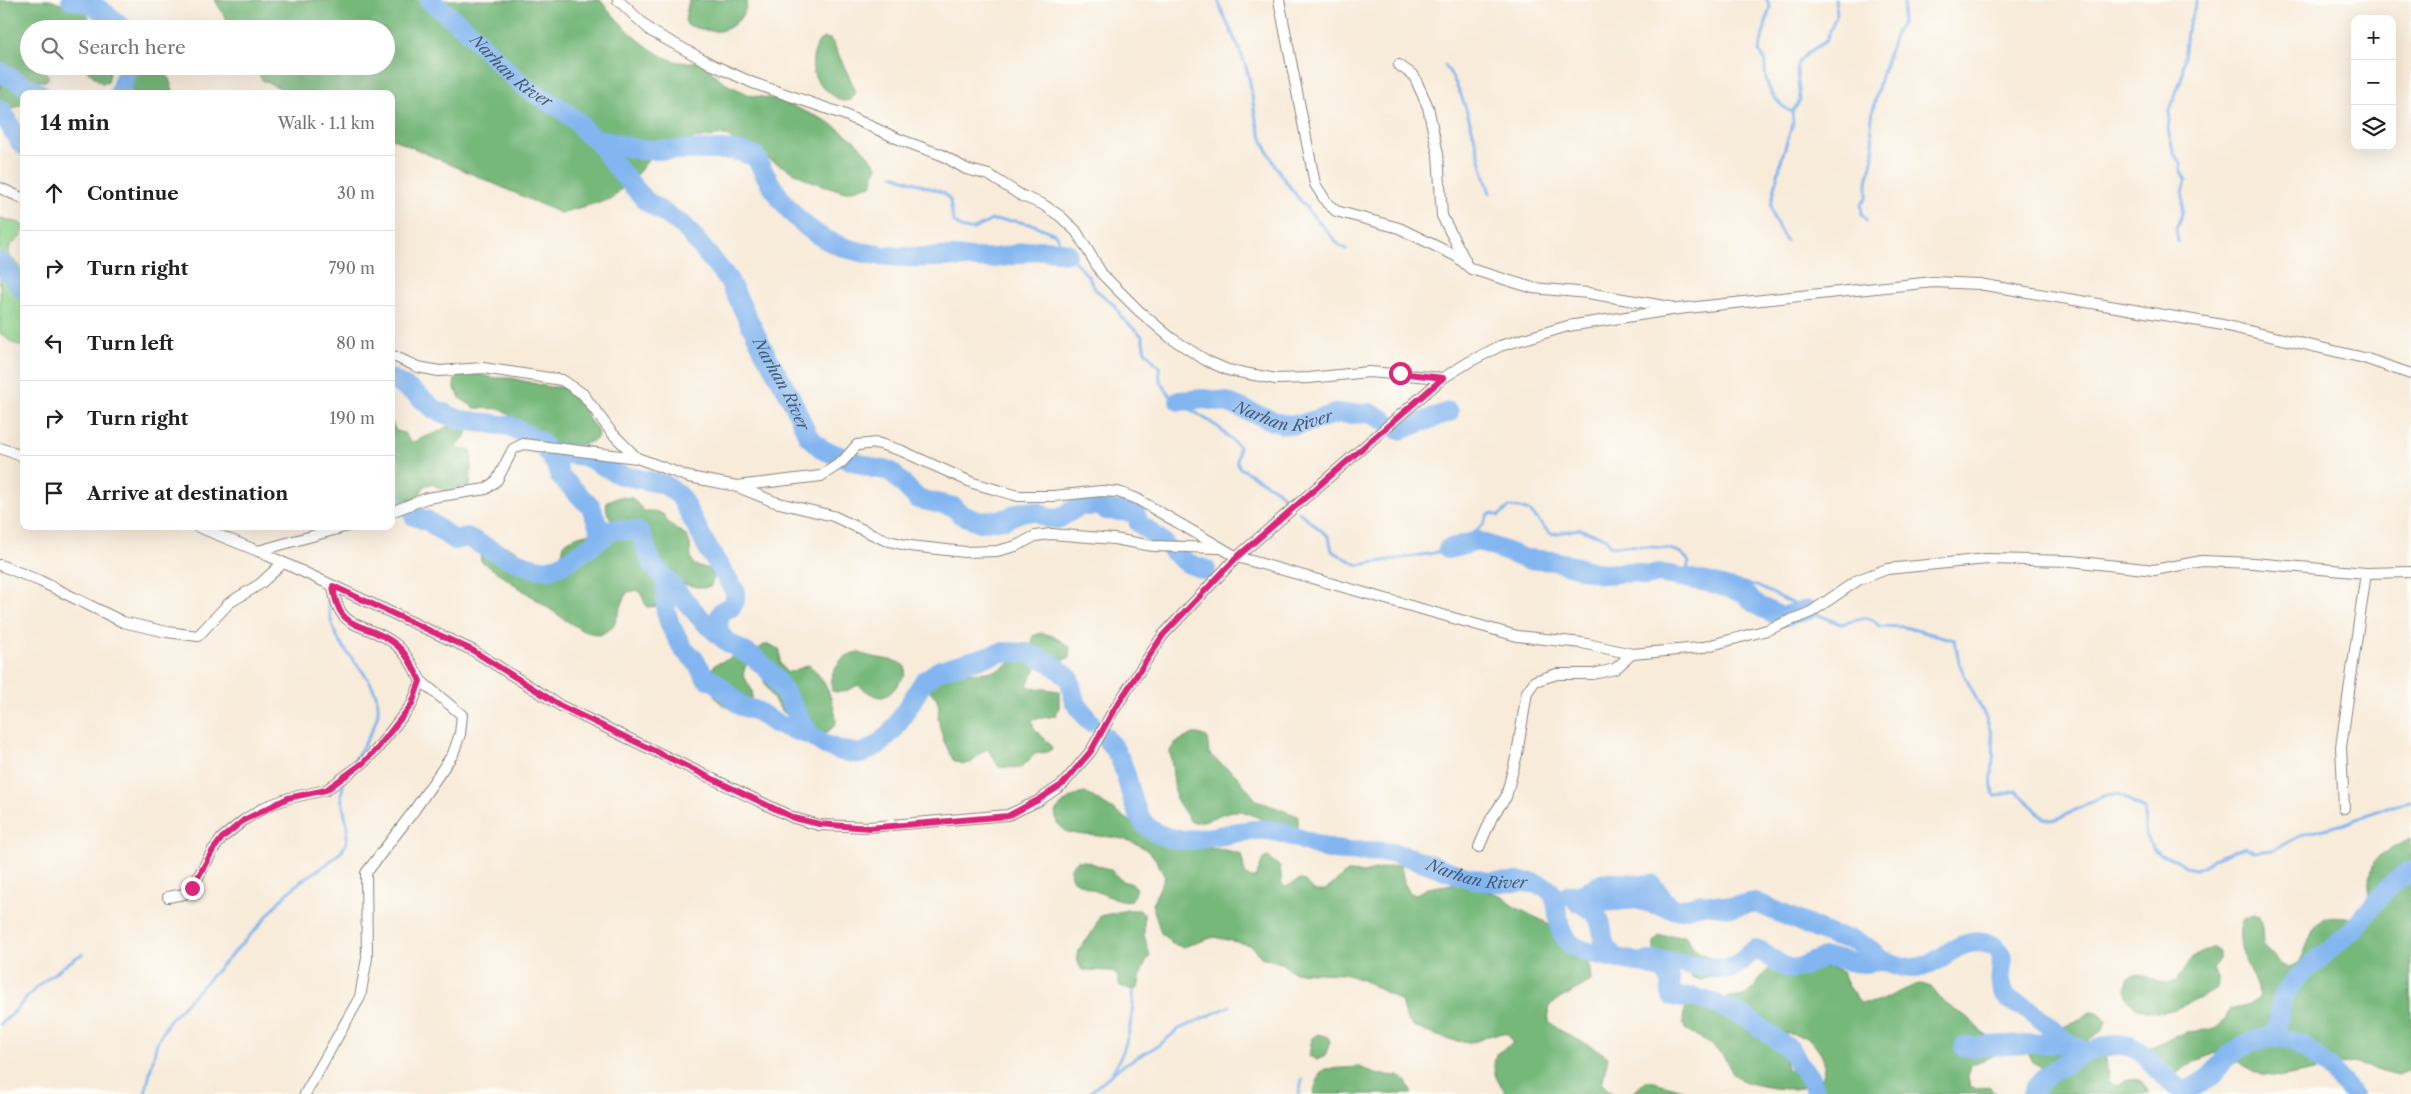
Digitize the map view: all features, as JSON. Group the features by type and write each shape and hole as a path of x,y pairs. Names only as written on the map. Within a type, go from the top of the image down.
{"street":[{"path":"618,0 651,31 713,65 753,83 843,114 901,140 942,155 966,169 989,175 1022,196 1042,204 1060,216 1076,231 1102,274 1144,316 1171,338 1207,361 1228,370 1276,379 1369,372 1443,378"},
{"path":"1279,1 1315,184 1327,203 1336,211 1400,228 1456,256 1471,270 1533,288 1588,292 1678,309"},
{"path":"1399,65 1414,76 1428,107 1438,154 1442,216 1471,270"},
{"path":"0,188 20,197"},
{"path":"206,530 258,551 472,650 561,706 794,818 819,824 869,828 1008,816 1063,784 1091,751 1112,713 1163,635 1237,557 1443,378 1500,346 1568,326 1678,309 1933,282 1979,284 2223,325 2364,358 2411,374"},
{"path":"395,357 418,367 439,370 483,368 562,380 583,394 612,433 637,458"},
{"path":"737,486 821,476 842,462 857,445 877,443 902,451 973,483 1018,496 1054,496 1101,490 1118,492 1137,499 1237,557 1517,636 1582,644 1632,654 1700,648 1767,630 1811,612 1858,580 1887,569 1987,559 2071,561 2154,570 2202,561 2253,563 2366,573 2411,572"},
{"path":"395,510 427,498 486,489 497,480 513,448 523,444 637,458 689,477 737,486 775,502 833,516 885,540 910,546 965,552 997,551 1016,546 1035,536 1051,534 1114,539 1153,546 1220,548"},
{"path":"0,448 20,456"},
{"path":"258,551 334,530"},
{"path":"0,565 40,581 123,622 167,632 198,636 229,603 260,584 283,563"},
{"path":"2344,808 2341,747 2366,573"},
{"path":"305,1094 360,997 367,958 366,874 413,812 453,754 460,734 462,715 420,681 406,654 393,642 352,624 341,615 335,601 333,586"},
{"path":"1479,847 1492,817 1506,797 1517,754 1527,692 1536,681 1557,674 1593,674 1615,669 1632,654"},
{"path":"168,897 184,894 192,888 213,850 222,838 244,820 288,798 326,790 363,763 377,749 412,704 420,681"}],"green space":[{"path":"0,0 51,0 57,3 84,8 90,20 20,20 20,75 48,75 48,79 46,81 26,81 25,90 20,90 20,105 7,112 0,112"},
{"path":"215,0 600,0 625,28 657,53 679,62 699,61 726,84 750,95 779,100 829,122 855,141 877,166 871,185 845,192 810,181 724,135 661,143 639,172 611,199 560,213 395,140 395,90 284,90 262,80 259,75 395,75 395,20 227,20"},
{"path":"689,0 747,0 745,10 739,20 725,30 715,31 703,30 687,25 685,20"},
{"path":"824,38 830,39 833,43 854,87 855,94 851,100 842,101 825,90 815,77 813,61 815,52 819,41"},
{"path":"92,75 109,75 108,82 103,84"},
{"path":"129,75 167,75 173,90 131,90"},
{"path":"0,218 20,224 20,237 9,247 9,256 20,266 20,346 13,343 0,333"},
{"path":"465,372 496,378 511,378 549,387 567,387 585,405 588,418 597,430 598,437 584,444 551,443 527,429 502,409 475,408 461,399 454,387 455,378"},
{"path":"456,423 464,423 468,426 466,435 456,447 459,450 467,449 472,451 470,486 444,491 433,484 425,485 418,498 405,504 396,502 395,429 404,433 411,442 415,442"},
{"path":"619,497 632,498 644,511 654,511 663,514 668,523 687,536 694,565 709,569 714,577 711,586 703,588 678,583 663,591 661,606 647,607 639,590 627,592 613,627 600,635 583,631 481,561 482,545 489,543 503,545 537,560 561,559 564,544 570,540 583,535 618,532 621,527 609,516 606,506 607,501"},
{"path":"1041,633 1053,636 1070,647 1069,658 1056,660 1038,654 1032,643 1033,636"},
{"path":"764,645 771,645 780,650 780,663 787,673 809,665 820,676 834,708 836,724 829,731 818,734 788,716 776,703 766,686 757,658 757,650"},
{"path":"858,652 895,661 905,666 904,676 893,690 884,697 875,696 858,685 843,692 832,691 832,677 837,666 846,657"},
{"path":"734,657 745,657 746,665 743,674 752,691 752,699 745,710 729,708 723,705 714,695 710,681 709,672 716,664"},
{"path":"1022,657 1037,661 1038,665 1027,685 1059,691 1059,709 1055,716 1035,719 1032,722 1035,730 1047,741 1052,749 1035,754 1021,768 999,767 988,749 981,752 971,763 963,764 953,760 943,739 938,718 939,706 937,699 929,690 934,682 949,674 998,670"},
{"path":"1193,734 1207,737 1209,753 1237,776 1256,800 1298,816 1298,832 1282,829 1240,811 1227,812 1204,821 1191,822 1176,799 1170,751 1175,743"},
{"path":"1086,793 1141,828 1165,839 1185,845 1241,854 1245,873 1250,878 1256,878 1263,859 1268,857 1280,867 1282,885 1286,887 1299,880 1305,881 1311,888 1317,891 1322,891 1348,872 1363,873 1397,865 1401,866 1404,883 1410,893 1416,894 1428,888 1458,883 1503,896 1513,906 1553,926 1562,940 1585,953 1589,959 1591,981 1551,1004 1548,1009 1549,1021 1562,1032 1593,1047 1608,1057 1602,1084 1613,1094 1508,1094 1500,1085 1494,1071 1494,1066 1496,1054 1513,1043 1508,1034 1496,1034 1470,1042 1448,1039 1410,1023 1406,1018 1401,1001 1363,980 1344,974 1293,972 1281,963 1261,957 1250,945 1214,937 1183,947 1172,944 1161,933 1152,904 1165,877 1153,856 1132,842 1111,837 1067,832 1057,823 1055,812 1058,808 1072,797"},
{"path":"2411,839 2411,1070 2398,1075 2353,1063 2284,1077 2261,1075 2226,1055 2215,1053 2192,1063 2174,1075 2144,1059 2144,1054 2148,1048 2187,1032 2216,1029 2226,1018 2230,1009 2250,1004 2260,997 2242,948 2240,928 2243,919 2254,915 2259,917 2263,945 2282,965 2289,968 2300,960 2314,929 2323,919 2363,915 2369,900 2369,881 2374,862 2381,854"},
{"path":"1077,861 1085,861 1111,870 1122,881 1133,884 1136,888 1132,900 1126,901 1111,897 1073,880 1070,869"},
{"path":"1127,910 1139,910 1144,913 1144,935 1150,956 1143,967 1138,988 1133,990 1120,986 1118,977 1112,971 1082,970 1077,959 1079,951 1100,916"},
{"path":"1659,936 1685,936 1694,949 1713,960 1712,977 1701,980 1692,978 1685,965 1675,959 1655,953 1654,944"},
{"path":"2213,947 2219,951 2219,959 2213,968 2218,980 2217,988 2211,992 2186,1005 2160,1012 2141,1009 2129,1000 2126,989 2129,978 2133,975 2141,974 2162,983 2177,981 2193,957"},
{"path":"1782,963 1798,963 1816,969 1831,968 1842,972 1847,985 1860,1003 1877,1002 1915,985 1921,984 1931,987 1944,1003 1969,1018 1984,1035 2002,1043 2002,1052 1971,1065 1967,1075 1971,1088 1978,1089 1989,1086 1996,1094 1823,1094 1820,1085 1824,1068 1823,1059 1809,1038 1771,1030 1726,1003 1728,997 1741,997 1749,993 1763,974"},
{"path":"1693,1000 1737,1016 1760,1030 1783,1049 1787,1069 1803,1073 1808,1085 1794,1089 1772,1088 1749,1083 1735,1076 1725,1058 1719,1052 1685,1029 1683,1022 1684,1012 1688,1002"},
{"path":"2090,1012 2100,1014 2105,1020 2102,1032 2080,1045 2066,1040 2061,1033 2063,1027 2078,1021"},
{"path":"1318,1034 1328,1037 1330,1042 1325,1056 1317,1060 1309,1056 1312,1038"},
{"path":"2033,1051 2059,1053 2065,1059 2056,1067 2044,1068 2033,1063 2030,1059 2029,1053"},
{"path":"2104,1053 2106,1056 2108,1082 2118,1085 2126,1079 2139,1080 2146,1088 2148,1094 2038,1094 2043,1084 2091,1054"},
{"path":"1360,1067 1375,1074 1402,1078 1409,1086 1412,1094 1313,1094 1320,1073 1325,1069"},
{"path":"1647,1080 1683,1090 1685,1094 1632,1094"}],"waterway":[{"name":"Narhan River","path":"71,0 94,6 113,20"},
{"name":"Narhan River","path":"429,0 466,29 508,72 529,90 563,110 579,123 585,132 596,139 640,150 732,150 755,156 788,209 807,227 826,240 849,249 903,257 993,258 1037,250 1067,253"},
{"path":"1218,0 1246,67 1256,119 1269,155 1301,202 1339,245 1346,249"},
{"path":"1767,0 1770,7 1759,51 1766,62 1766,77 1771,92 1780,104 1792,112 1793,123 1782,157 1771,205 1774,219 1786,241"},
{"path":"1792,112 1800,101 1798,65 1806,54 1826,41 1837,13 1835,0"},
{"path":"1867,221 1862,214 1861,205 1867,197 1867,182 1874,152 1871,126 1873,110 1881,76 1896,33 1902,22 1905,0"},
{"path":"2178,242 2176,228 2183,211 2183,193 2186,180 2181,172 2181,163 2174,154 2168,130 2170,110 2182,76 2187,31 2197,0"},
{"path":"1445,65 1454,80 1467,111 1490,193"},
{"name":"Narhan River","path":"0,72 34,90"},
{"name":"Narhan River","path":"120,90 125,75"},
{"name":"Narhan River","path":"0,109 20,141"},
{"name":"Narhan River","path":"596,139 618,169 646,201 684,226 728,279 765,353 790,396 808,436 823,450 873,468 890,471 918,499 954,507 960,514 980,522 1005,519 1024,511 1038,512 1047,518 1058,519 1080,506 1100,506 1106,510 1135,512 1139,523 1164,543"},
{"name":"Narhan River","path":"893,175 944,193 950,200 953,221 963,229 974,229 992,220 1015,221 1034,225 1055,234 1067,253 1088,276 1095,289 1114,305 1122,318 1142,336 1145,351 1159,367 1160,381 1170,396 1218,427 1239,447 1237,462 1240,468 1277,490 1291,504"},
{"name":"Narhan River","path":"0,262 20,286"},
{"name":"Narhan River","path":"395,381 415,393 434,409 460,420 510,426 541,442 555,463 560,476 591,507 599,528 630,530 640,533 653,566 665,578 666,611 670,625 684,650 694,659 706,678 715,682 741,706 757,711 776,724 810,735 825,745 842,751 861,754 878,745 895,728 924,681 940,670 1002,652 1027,653 1051,663 1069,678 1075,702 1090,722"},
{"name":"Narhan River","path":"1179,401 1204,399 1226,402 1281,424 1299,425 1338,413 1370,413 1384,420"},
{"name":"Narhan River","path":"1395,427 1399,430 1449,412"},
{"name":"Narhan River","path":"559,453 585,456 620,475 664,484 680,496 710,552 735,591 735,601 731,607 721,613 719,619 720,633 732,645 757,660 773,676 810,735"},
{"name":"Narhan River","path":"1299,512 1329,537 1332,551 1358,565 1434,553 1459,545 1484,524 1488,515 1493,513 1499,516 1509,507 1519,508 1535,516 1552,534 1579,529 1606,538 1610,546 1651,547 1676,551 1686,558 1689,562 1687,568 1692,571 1757,586 1809,611"},
{"name":"Narhan River","path":"412,509 414,516 428,521 454,540 467,537 518,563 540,569 549,569 564,563 614,529"},
{"path":"1448,549 1478,541 1526,559 1554,561 1602,574 1634,572 1646,576 1659,573 1712,583 1744,593 1755,604 1781,617 1808,610"},
{"name":"Narhan River","path":"1172,551 1187,563 1206,570"},
{"name":"Narhan River","path":"665,578 703,621 726,641"},
{"path":"327,600 337,637 370,682 378,701 378,712 373,727 348,770"},
{"path":"1814,613 1841,624 1865,618 1873,620 1879,626 1904,627 1955,640 1958,657 1965,677 1984,714 1991,733 1994,749 1992,785 1995,796 2017,791 2044,818 2052,820 2060,818 2102,797 2121,795 2145,810 2145,832 2153,850 2177,860 2185,867 2196,869 2205,866 2213,859 2245,847 2255,852 2273,850 2304,834 2344,824 2387,807 2411,802"},
{"name":"Narhan River","path":"1104,736 1120,760 1136,810 1146,825 1153,831 1167,837 1195,840 1254,830 1276,831 1329,849 1393,853 1472,879 1498,882 1528,882 1543,886 1554,897 1561,929 1564,937 1571,944 1593,953 1661,969 1669,977 1672,996 1693,997 1714,1003 1747,1018 1791,1050 1798,1063 1809,1076 1817,1094"},
{"path":"145,1094 157,1042 169,1021 257,928 282,898 301,881 327,864 342,851 346,843 348,829 341,796 344,780"},
{"path":"2273,1036 2285,993 2307,970 2355,927 2392,884 2411,871"},
{"path":"1569,895 1582,893 1601,884 1611,882 1651,884 1671,908"},
{"path":"1577,901 1594,903 1636,899 1677,910 1702,904 1733,907 1755,902 1833,936 1853,940 1864,945 1882,961"},
{"path":"1577,901 1597,916 1602,928 1604,943 1618,959"},
{"path":"1648,961 1726,969 1735,966 1756,949 1765,953 1780,965 1789,968 1798,968 1825,958 1863,963 1882,961 1915,968 1934,962 1958,947 1967,944 1977,942 1989,944 1996,947 2002,957 2001,984 2006,996 2033,1013 2069,1043 2086,1052"},
{"path":"0,1024 38,986 82,954"},
{"path":"1113,1071 1123,1052 1129,1032 1133,990"},
{"path":"1088,1094 1120,1067 1159,1045 1179,1029 1230,1006"},
{"name":"Narhan River","path":"2032,1094 2038,1084 2062,1065 2093,1050 2123,1045 2141,1052 2172,1083 2187,1091 2210,1077 2225,1059 2246,1045 2264,1038 2281,1037 2296,1042 2311,1052 2353,1094"},
{"path":"1964,1047 2055,1043 2072,1046"},
{"path":"1299,1094 1302,1080"}],"route":[{"path":"192,888 213,850 222,838 244,820 265,808 288,798 326,790 341,781 377,749 412,704 416,696 420,681 406,654 393,642 352,624 341,615 335,601 333,586 472,650 561,706 652,748 794,818 819,824 869,828 1008,816 1063,784 1091,751 1112,713 1163,635 1237,557 1443,378 1400,373"}]}
